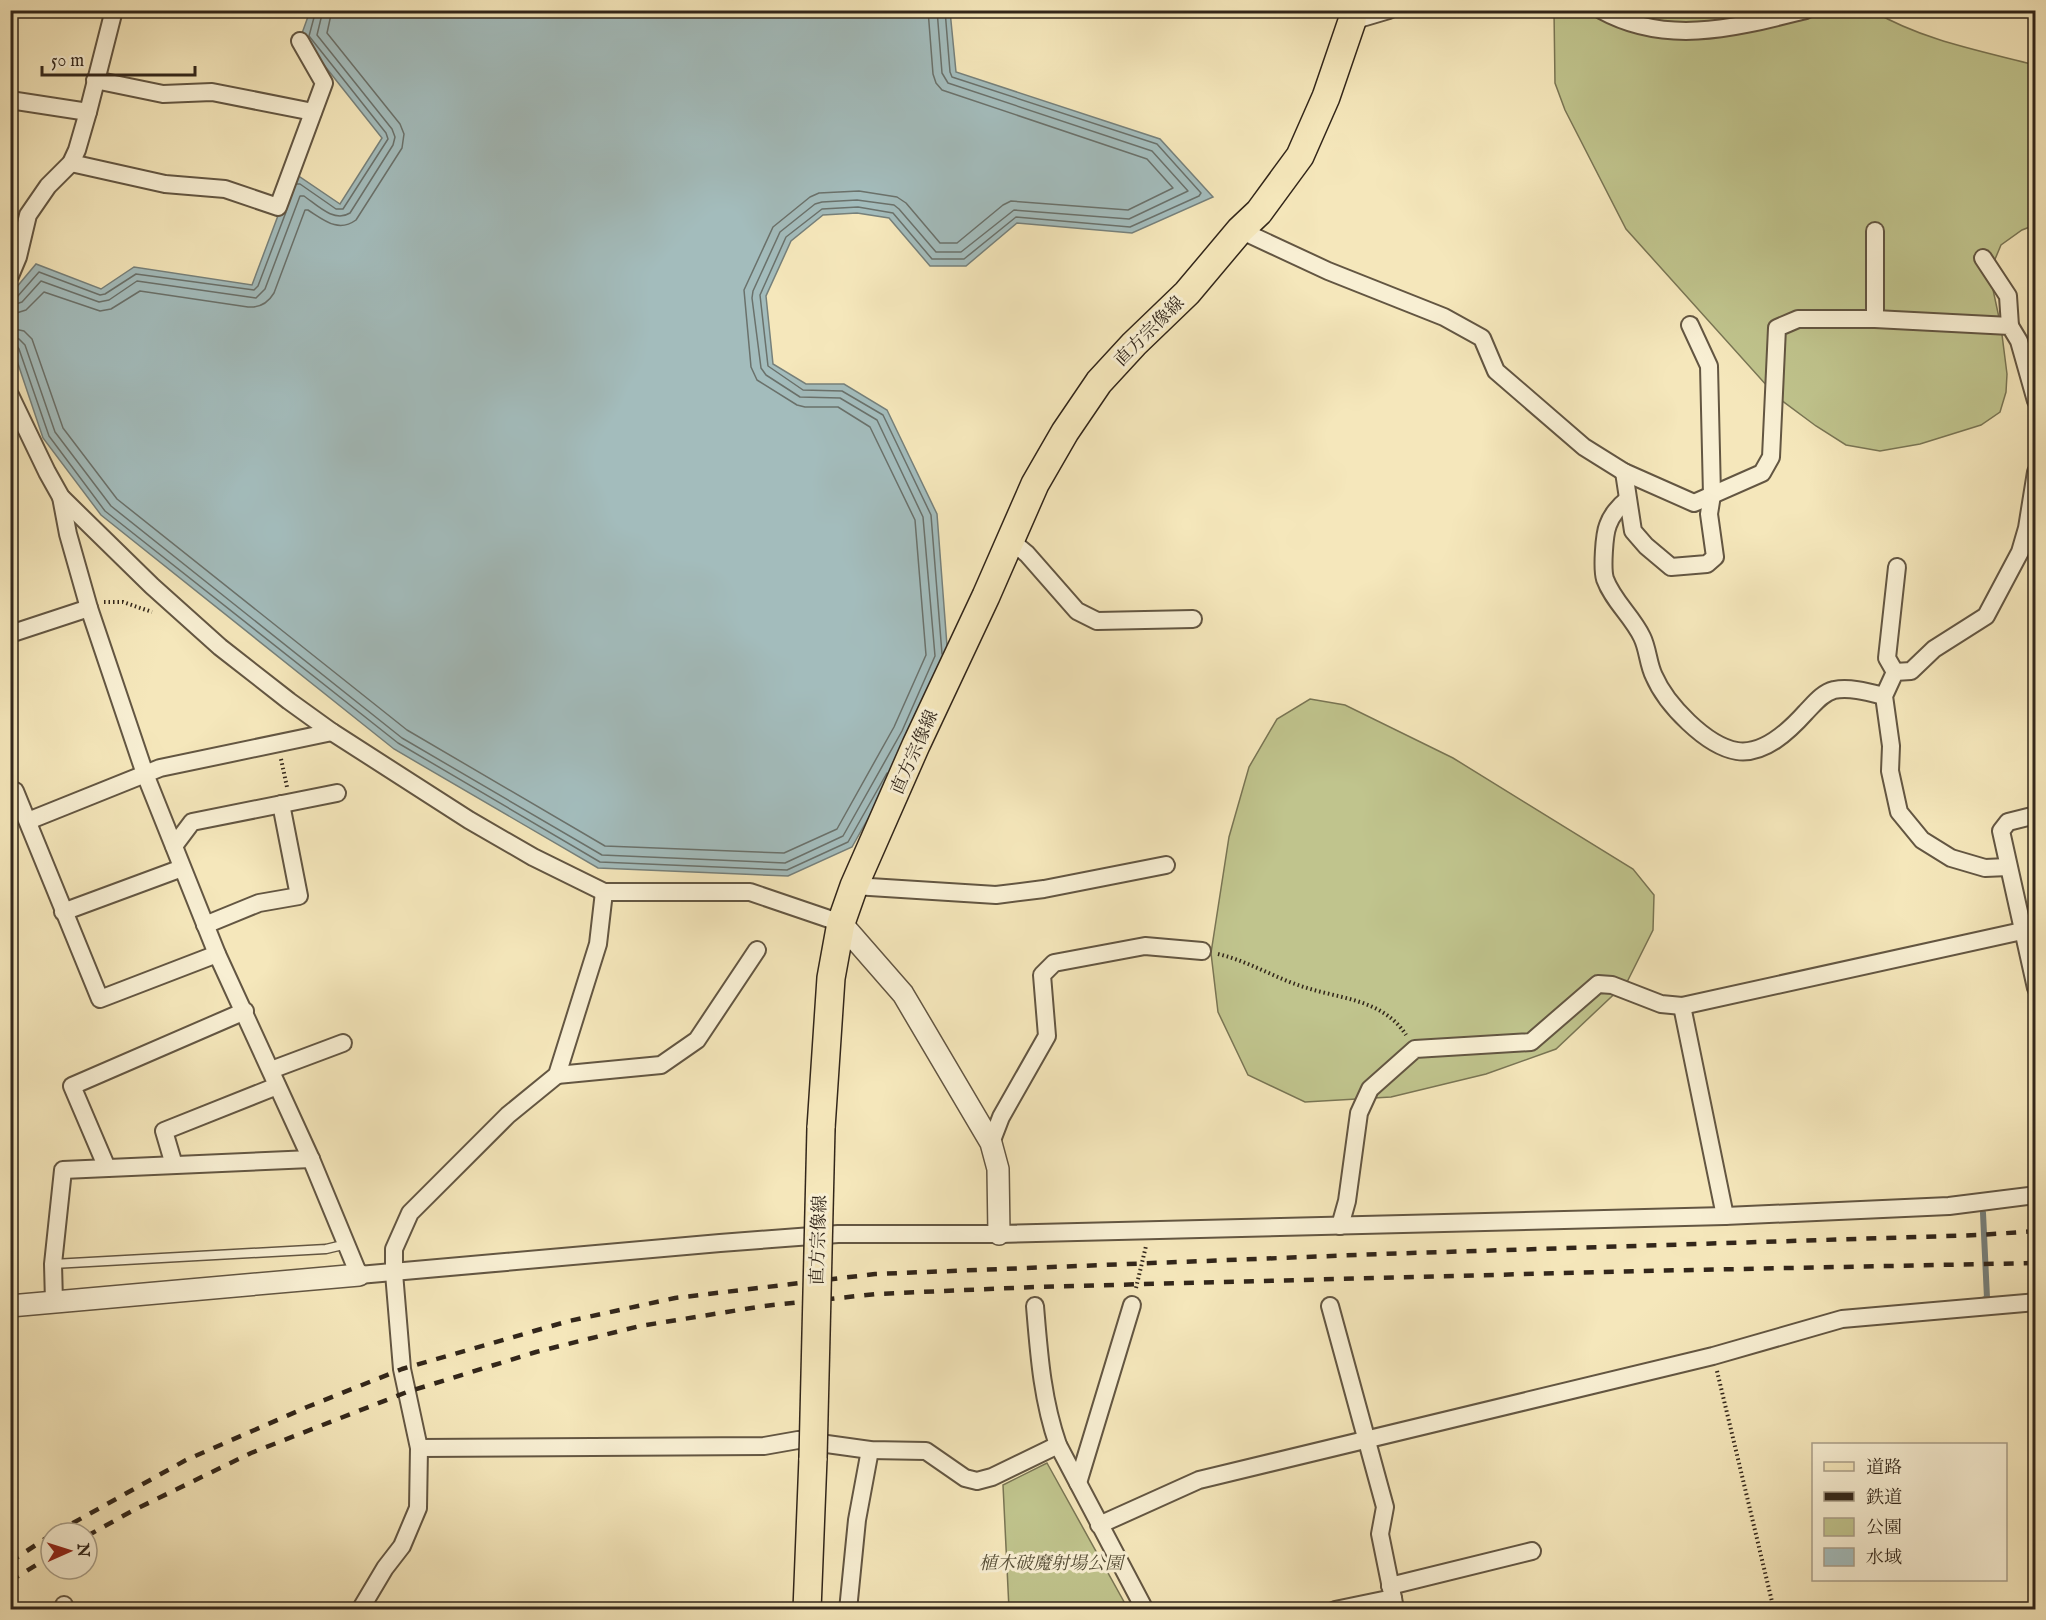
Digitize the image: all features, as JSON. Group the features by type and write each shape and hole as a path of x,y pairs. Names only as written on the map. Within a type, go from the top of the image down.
{"main road":[{"name":"直方宗像線","path":"807,1610 821,1128 831,978 841,923 854,886 1035,484 1065,432 1100,382 1134,344 1187,293 1240,230 1259,212 1300,156 1326,97 1352,16"}],"street":[{"path":"10,276 18,257 28,215 48,186 71,163 88,112 114,10"},
{"path":"1352,16 1389,10"},
{"path":"1600,10 1647,29 1691,32 1741,26 1806,10"},
{"path":"71,163 165,184 225,189 278,207 324,83 300,41"},
{"path":"95,80 163,94 212,92 313,112"},
{"path":"10,100 88,112"},
{"path":"1240,230 1328,271 1444,317 1482,338 1496,371 1584,447 1624,472 1694,503 1762,473 1771,457 1777,328 1798,319 1875,319 2010,326"},
{"path":"1875,231 1875,319"},
{"path":"1983,258 2008,296 2010,326 2019,341 2036,401"},
{"path":"1624,472 1633,531 1646,546 1671,567 1707,564 1715,557 1709,514 1712,495 1710,366 1690,325"},
{"path":"10,395 46,472 61,497 152,586 220,647 332,732 468,820 533,857 604,892 750,892 841,923 903,994 991,1143 998,1169 999,1234"},
{"path":"1896,672 1911,671 1934,649 1986,616 2020,552 2027,528 2036,472"},
{"path":"61,497 68,534 89,608 145,774 217,954 311,1159 359,1275"},
{"path":"1628,500 1620,505 1608,525 1604,577 1642,638 1654,677 1677,712 1696,729 1721,746 1737,751 1755,750 1791,729 1820,697 1834,690 1862,691 1884,696"},
{"path":"1011,540 1027,554 1077,611 1097,621 1193,619"},
{"path":"1896,672 1887,658 1898,567"},
{"path":"10,634 89,608"},
{"path":"1896,672 1884,696 1891,746 1890,771 1899,812 1922,840 1951,858 1985,868 2008,867"},
{"path":"28,821 160,768 332,732"},
{"path":"15,791 100,999 217,954"},
{"path":"174,846 192,822 337,793"},
{"path":"205,925 259,903 300,896 285,803"},
{"path":"2036,815 2008,822 2001,831 2036,988"},
{"path":"854,886 996,895 1044,889 1166,866"},
{"path":"63,912 182,868"},
{"path":"557,1075 597,944 604,892"},
{"path":"1340,1226 1347,1201 1359,1113 1370,1089 1415,1048 1531,1042 1598,984 1612,985 1661,1004 1682,1006 2022,932"},
{"path":"991,1143 1001,1117 1047,1036 1042,975 1054,963 1145,946 1202,951"},
{"path":"360,1610 385,1568 402,1546 418,1508 419,1448 402,1369 394,1273 394,1249 410,1213 508,1115 557,1075 661,1065 697,1040 757,950"},
{"path":"1682,1006 1725,1216"},
{"path":"107,1168 72,1086 245,1011"},
{"path":"271,1070 343,1043"},
{"path":"174,1165 164,1131 277,1086"},
{"path":"54,1302 53,1264 63,1170 311,1159"},
{"path":"10,1306 838,1234 1150,1231 1725,1216 1949,1206 2036,1195"},
{"path":"1099,1525 1199,1480 1713,1356 1842,1319 2036,1302"},
{"path":"1078,1483 1132,1305"},
{"path":"1035,1306 1042,1384 1050,1422 1058,1445 1145,1610"},
{"path":"1330,1306 1385,1507 1380,1534 1393,1598"},
{"path":"419,1448 764,1446 798,1440 870,1450 927,1451 965,1478 976,1481 992,1477 1058,1445"},
{"path":"848,1610 857,1520 870,1450"},
{"path":"1335,1610 1393,1598 1532,1551"}],"lane":[{"path":"53,1264 326,1249 347,1244"}],"path":[{"path":"89,608 100,602 123,602 163,616 182,613"},
{"path":"278,744 285,803"},
{"path":"1202,951 1234,958 1305,988 1345,996 1378,1009 1401,1027 1415,1048"},
{"path":"1132,1305 1150,1231"},
{"path":"1713,1356 1774,1610"}],"green space":[{"path":"1554,11 1873,11 1911,30 1932,37 2035,65 2035,225 2022,230 2001,245 1993,264 1992,285 2001,327 2007,374 2006,392 2000,412 1981,425 1920,444 1880,451 1846,445 1777,397 1626,229 1565,110 1555,83"},
{"path":"1310,699 1345,705 1453,758 1633,869 1654,895 1653,930 1627,982 1556,1049 1486,1074 1391,1097 1305,1102 1248,1075 1218,1012 1211,953 1229,837 1249,767 1277,719"},
{"name":"植木破魔射場公園","path":"1047,1463 1128,1609 1009,1609 1003,1485"}],"water":[{"path":"310,11 950,11 956,72 1160,139 1213,197 1132,233 1017,223 966,266 930,266 889,218 857,213 823,215 791,241 766,296 773,364 806,384 844,384 887,410 937,514 948,659 914,737 852,847 788,876 598,868 394,749 101,515 43,438 11,343 10,295 36,264 101,289 134,267 252,285 294,173 340,204 382,138 301,36"}],"waterway":[{"path":"1979,1302 1987,1298 1983,1213"}],"railway":[{"path":"77,1521 186,1460 307,1407 402,1369 569,1321 675,1298 875,1274 1381,1254 1980,1235 2036,1231"},
{"path":"99,1529 251,1453 407,1392 536,1352 640,1326 764,1306 876,1294 1034,1287 2036,1263"},
{"path":"10,1562 39,1543"},
{"path":"10,1581 39,1563"}]}
